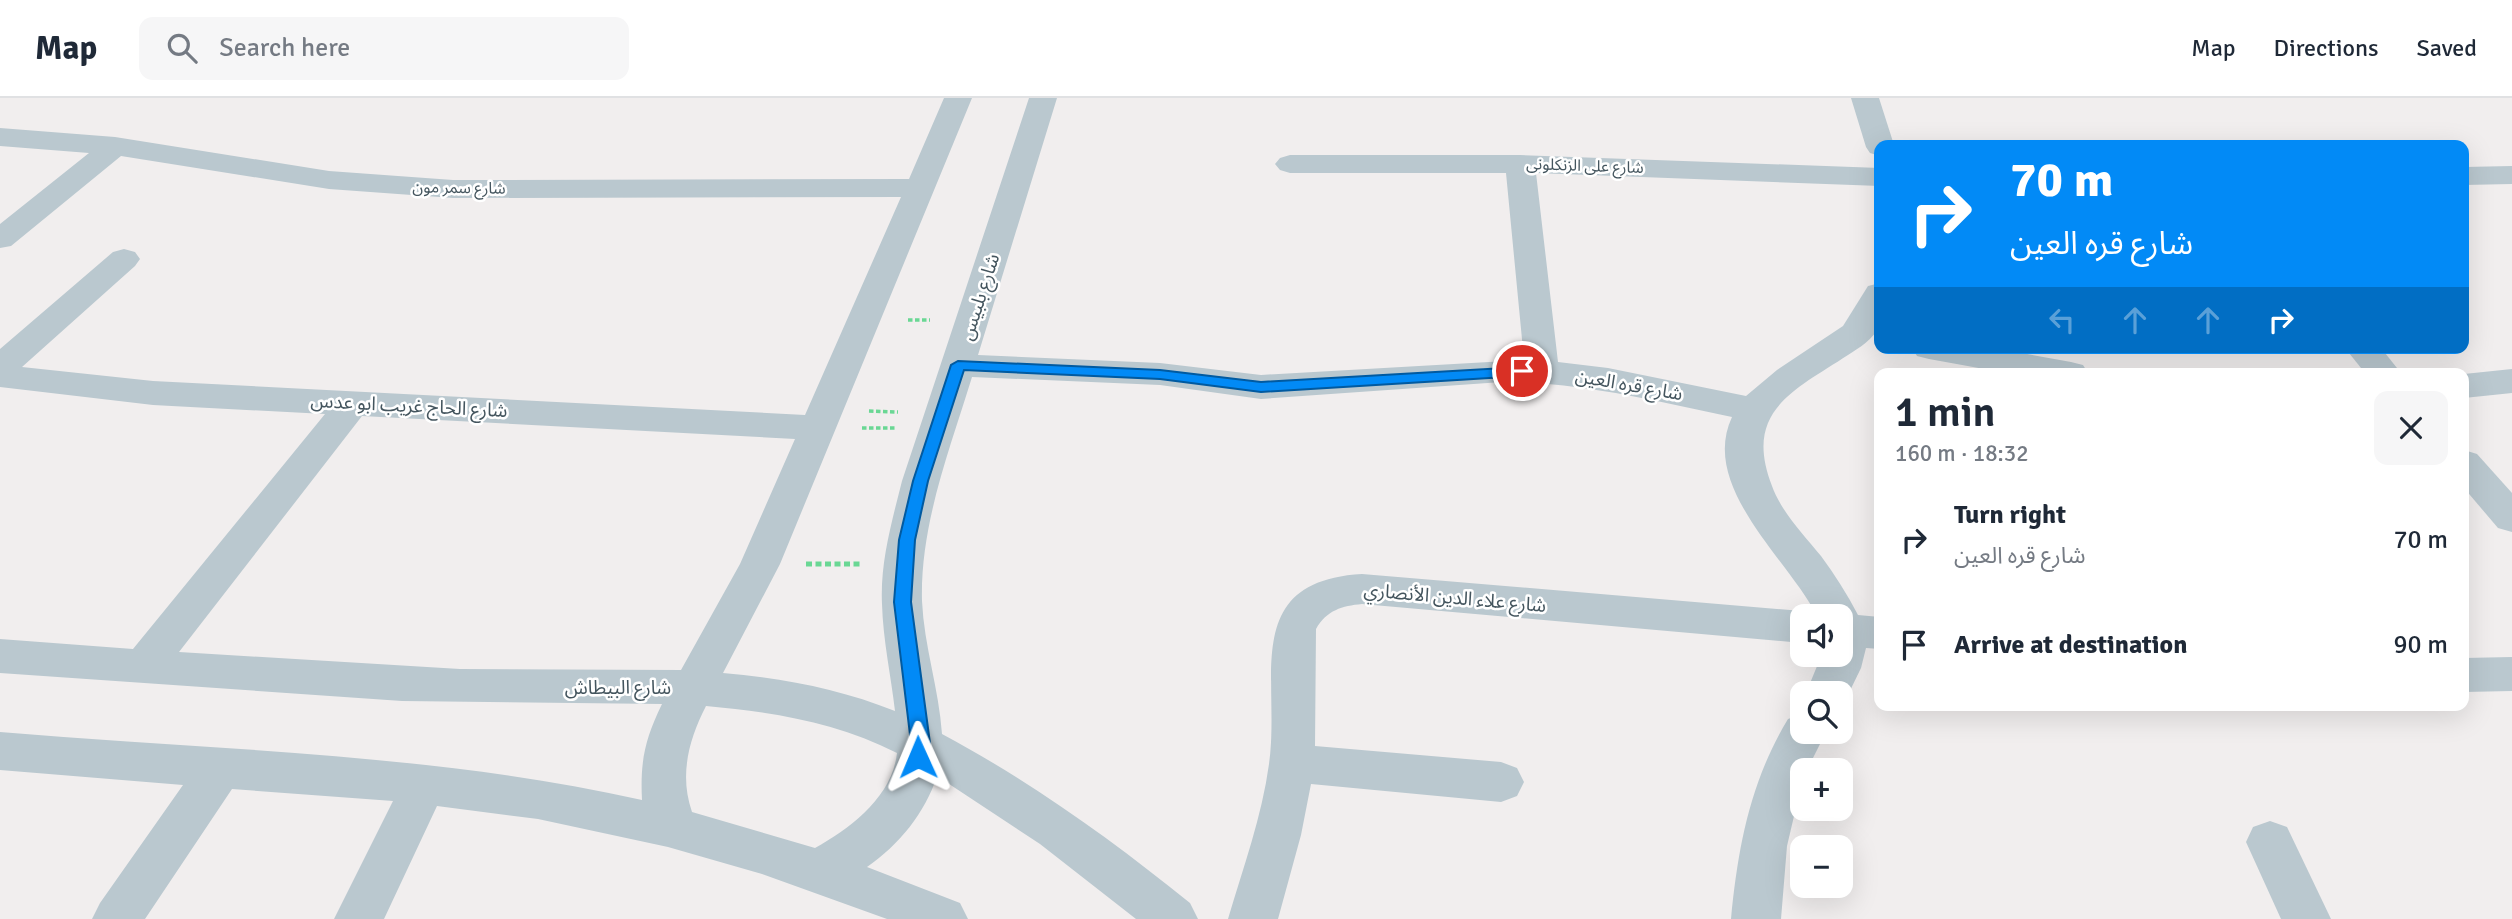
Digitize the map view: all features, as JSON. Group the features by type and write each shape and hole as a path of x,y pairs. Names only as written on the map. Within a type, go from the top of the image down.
{"street":[{"path":"674,828 665,801 663,772 667,743 760,564 958,98"},
{"name":"شارع بلبيس","path":"819,871 854,852 882,827 902,800 916,771 920,743 902,602 907,540 921,481 1044,98"},
{"path":"1864,98 1878,140"},
{"name":"شارع سمر مون","path":"0,137 115,146 329,180 391,186 453,189 920,188"},
{"path":"0,239 115,146"},
{"name":"شارع على الزنكلونى","path":"1290,164 1520,164 1874,177"},
{"path":"1520,164 1542,371"},
{"path":"2469,176 2512,175"},
{"path":"0,368 124,259"},
{"path":"1833,604 1768,516 1754,490 1745,464 1744,435 1755,410 1771,390 1867,337 1874,308"},
{"path":"1963,354 2043,368"},
{"path":"2367,354 2380,368"},
{"name":"شارع قره العين","path":"958,365 1160,374 1261,387 1542,371 1608,379 1755,410"},
{"name":"شارع الحاج غريب ابو عدس","path":"0,376 153,393 353,403 822,419"},
{"path":"2469,385 2512,381"},
{"path":"144,666 353,403"},
{"path":"2469,470 2512,518"},
{"name":"شارع علاء الدين الأنصاري","path":"1253,919 1278,835 1292,764 1295,629 1300,615 1310,603 1326,594 1362,589 1790,626"},
{"name":"شارع البيطاش","path":"0,656 473,687 694,688 735,691 813,703 874,722 920,743 1036,813 1120,875 1173,919"},
{"path":"2469,674 2512,674"},
{"path":"1756,919 1763,844 1777,787 1798,744"},
{"path":"0,751 424,785 575,806 674,828 819,871 943,919"},
{"path":"1292,764 1502,782"},
{"path":"117,919 221,768"},
{"path":"359,919 424,785"},
{"path":"2270,842 2306,919"}],"path":[{"path":"865,320 972,321"},
{"path":"822,419 940,420"},
{"path":"822,419 940,420"},
{"path":"760,564 905,564"}],"route":[{"path":"918,757 920,743 902,602 907,540 921,481 958,365 1160,374 1213,383 1261,387 1522,371"}]}
